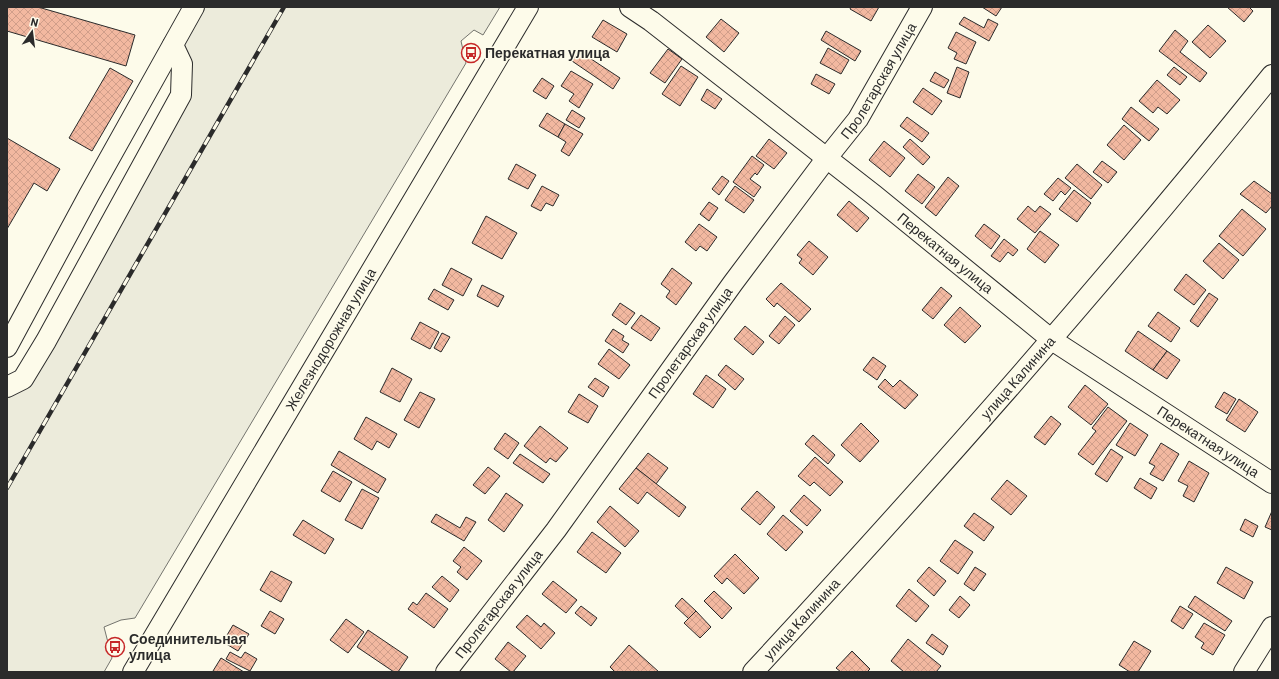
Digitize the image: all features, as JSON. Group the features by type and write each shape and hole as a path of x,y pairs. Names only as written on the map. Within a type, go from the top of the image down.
{"street":[{"path":"7,347 194,7"},
{"name":"Железнодорожная улица","path":"133,672 528,7"},
{"name":"Перекатная улица","path":"630,7 874,195 1052,340 1272,483"},
{"name":"Пролетарская улица","path":"446,672 556,530 729,289 826,159 858,119 922,7"},
{"path":"7,387 23,379 46,342 181,96 182,64 173,46"},
{"name":"улица Калинина","path":"753,672 816,604 1052,340 1220,140 1272,75"},
{"path":"102,173 131,188"},
{"path":"1244,672 1272,627"}],"shaded area":[{"path":"194,7 500,7 483,35 474,30 461,41 466,63 135,618 121,620 104,627 112,658 104,672 7,672 7,388 181,96 173,45"}],"building":[{"path":"7,7 38,7 135,35 126,66 7,31"},
{"path":"851,7 879,7 871,21 850,9"},
{"path":"982,7 1002,7 996,16"},
{"path":"1227,7 1249,7 1253,11 1244,22"},
{"path":"964,17 984,28 988,19 998,24 989,41 959,24"},
{"path":"721,19 739,33 724,52 706,37"},
{"path":"603,20 627,34 617,52 592,37"},
{"path":"1208,25 1226,41 1210,58 1192,42"},
{"path":"1175,30 1188,41 1180,52 1207,73 1200,82 1159,51"},
{"path":"826,31 861,51 855,61 821,40"},
{"path":"956,32 976,42 966,64 954,59 957,53 948,48"},
{"path":"828,48 849,60 841,74 820,63"},
{"path":"668,49 682,59 665,83 650,73"},
{"path":"579,51 620,78 613,89 572,61"},
{"path":"681,66 698,77 680,106 662,94"},
{"path":"957,67 969,72 960,98 947,93"},
{"path":"1174,67 1187,77 1180,85 1167,75"},
{"path":"110,68 133,81 92,151 69,138"},
{"path":"571,71 593,84 579,108 569,101 574,94 561,86"},
{"path":"935,72 949,80 944,88 930,81"},
{"path":"816,74 835,84 829,94 811,84"},
{"path":"542,78 554,86 546,99 533,91"},
{"path":"1157,80 1180,100 1167,114 1158,107 1153,113 1139,101"},
{"path":"923,88 942,101 932,115 913,102"},
{"path":"707,89 722,99 715,109 701,100"},
{"path":"1131,107 1159,129 1149,141 1122,119"},
{"path":"572,110 585,118 579,128 566,120"},
{"path":"547,113 565,124 558,137 539,126"},
{"path":"907,117 929,133 922,142 900,126"},
{"path":"565,124 583,134 569,156 561,151 566,142 558,137"},
{"path":"1124,125 1141,140 1124,160 1107,145"},
{"path":"7,138 60,169 47,191 34,183 7,229"},
{"path":"769,139 787,153 774,169 756,156"},
{"path":"910,139 930,157 923,165 903,147"},
{"path":"884,141 905,158 890,177 869,160"},
{"path":"752,156 764,165 757,175 755,173 750,179 761,187 754,197 733,182"},
{"path":"1102,161 1117,172 1108,183 1093,172"},
{"path":"516,164 536,175 528,189 508,179"},
{"path":"1077,164 1102,185 1091,199 1065,178"},
{"path":"918,174 935,187 922,204 905,191"},
{"path":"722,176 729,181 719,195 712,189"},
{"path":"948,177 959,186 936,216 925,207"},
{"path":"1058,178 1071,188 1065,195 1061,191 1053,201 1044,194"},
{"path":"1254,181 1272,194 1272,206 1266,213 1240,194"},
{"path":"542,186 559,195 553,206 546,203 541,211 531,206"},
{"path":"735,186 754,200 744,213 725,200"},
{"path":"1074,190 1091,203 1077,222 1059,209"},
{"path":"849,201 869,218 857,232 837,215"},
{"path":"709,202 718,208 709,221 700,214"},
{"path":"1028,206 1035,212 1040,206 1051,214 1035,233 1017,219"},
{"path":"1242,209 1266,229 1243,256 1219,236"},
{"path":"486,216 517,233 502,259 472,243"},
{"path":"699,224 717,237 707,251 700,246 696,251 685,242"},
{"path":"984,224 1000,236 991,249 975,236"},
{"path":"1040,231 1059,245 1045,263 1027,249"},
{"path":"1004,239 1018,250 1013,256 1008,252 1000,262 991,256"},
{"path":"809,241 828,257 813,275 799,263 802,259 797,255"},
{"path":"1219,243 1239,260 1223,279 1203,261"},
{"path":"451,268 472,279 463,296 442,285"},
{"path":"672,268 692,283 676,305 666,297 670,291 661,284"},
{"path":"1186,274 1206,290 1194,305 1174,290"},
{"path":"781,283 811,309 799,322 777,303 774,307 766,299"},
{"path":"482,285 504,296 498,307 477,296"},
{"path":"941,287 952,296 933,319 922,310"},
{"path":"434,289 454,300 448,310 428,299"},
{"path":"1209,293 1218,299 1198,327 1190,321"},
{"path":"620,303 635,313 626,325 612,315"},
{"path":"960,307 981,326 965,343 944,325"},
{"path":"1158,312 1180,328 1171,342 1148,326"},
{"path":"641,315 660,328 651,341 631,328"},
{"path":"785,316 795,325 779,344 769,336"},
{"path":"420,322 439,332 430,349 411,339"},
{"path":"745,326 764,342 753,355 734,339"},
{"path":"613,329 624,336 622,340 629,344 623,353 605,341"},
{"path":"1138,331 1167,351 1153,370 1125,351"},
{"path":"442,333 450,337 441,352 434,348"},
{"path":"609,349 630,365 619,379 598,364"},
{"path":"1167,351 1180,360 1167,379 1153,370"},
{"path":"873,357 886,366 877,380 863,370"},
{"path":"726,365 744,379 735,390 718,375"},
{"path":"392,368 412,379 400,402 380,392"},
{"path":"706,375 726,389 713,408 693,394"},
{"path":"595,378 609,387 603,397 588,387"},
{"path":"885,379 893,387 900,380 918,395 905,409 878,387"},
{"path":"1085,385 1108,404 1091,425 1068,407"},
{"path":"420,392 435,399 419,428 404,420"},
{"path":"1224,392 1236,399 1227,414 1215,407"},
{"path":"579,394 598,406 588,423 568,412"},
{"path":"1239,399 1258,412 1245,432 1226,420"},
{"path":"1108,407 1127,421 1093,465 1078,454 1096,431 1092,428"},
{"path":"1051,416 1061,424 1045,445 1034,437"},
{"path":"366,417 397,434 389,448 377,441 372,450 354,439"},
{"path":"861,423 879,441 860,462 841,445"},
{"path":"1130,423 1148,435 1135,456 1116,445"},
{"path":"540,426 568,448 556,462 550,458 546,463 524,446"},
{"path":"505,433 519,443 508,459 494,449"},
{"path":"813,435 835,455 828,464 805,444"},
{"path":"1161,443 1179,454 1163,481 1150,474 1155,466 1149,463"},
{"path":"1111,449 1123,457 1107,482 1095,474"},
{"path":"339,451 386,479 378,493 331,465"},
{"path":"648,453 668,468 656,484 636,468"},
{"path":"520,454 550,474 543,483 513,463"},
{"path":"815,457 843,482 830,496 814,482 810,486 798,476"},
{"path":"1189,461 1209,473 1194,502 1183,496 1188,486 1178,481"},
{"path":"488,467 500,476 485,494 473,485"},
{"path":"636,468 686,507 679,517 647,492 638,504 619,489"},
{"path":"333,471 352,482 340,502 321,491"},
{"path":"1140,478 1157,488 1151,499 1134,488"},
{"path":"1007,480 1027,496 1011,515 991,499"},
{"path":"362,489 379,498 362,529 345,520"},
{"path":"757,491 775,507 760,525 741,509"},
{"path":"506,493 523,505 504,532 488,520"},
{"path":"804,495 821,510 807,526 790,511"},
{"path":"610,506 639,531 625,547 597,522"},
{"path":"1272,511 1272,530 1265,527"},
{"path":"974,513 994,527 984,541 964,526"},
{"path":"436,514 460,528 466,517 476,522 464,541 431,522"},
{"path":"783,515 803,532 786,551 767,534"},
{"path":"1245,519 1258,526 1253,537 1240,530"},
{"path":"303,520 334,539 325,554 293,535"},
{"path":"592,532 621,553 606,573 577,552"},
{"path":"955,540 973,552 958,574 940,561"},
{"path":"464,547 482,561 467,580 457,572 461,567 453,561"},
{"path":"735,554 759,578 744,594 727,578 722,584 714,576"},
{"path":"929,567 946,581 934,596 917,581"},
{"path":"975,567 986,574 974,591 964,584"},
{"path":"1226,567 1253,582 1244,599 1217,583"},
{"path":"271,571 292,582 281,602 260,590"},
{"path":"442,576 459,590 450,602 432,587"},
{"path":"553,581 577,600 566,613 542,594"},
{"path":"909,589 929,606 916,622 896,606"},
{"path":"714,591 732,608 722,619 704,601"},
{"path":"426,593 448,609 434,628 408,609 413,602 417,605"},
{"path":"960,596 970,605 959,618 949,610"},
{"path":"1195,596 1232,621 1225,631 1188,607"},
{"path":"682,598 696,611 689,619 675,606"},
{"path":"581,606 597,618 591,626 575,613"},
{"path":"1180,606 1193,614 1183,629 1171,621"},
{"path":"270,611 284,619 275,634 261,626"},
{"path":"696,611 711,627 700,638 684,623"},
{"path":"527,615 541,627 544,623 555,633 541,649 516,627"},
{"path":"346,619 364,632 348,653 330,640"},
{"path":"1204,623 1225,635 1213,655 1201,648 1204,643 1195,637"},
{"path":"233,625 249,634 238,651 223,642"},
{"path":"368,630 408,657 398,672 394,672 357,647"},
{"path":"932,634 948,646 943,655 926,643"},
{"path":"908,639 941,666 936,672 904,672 891,661"},
{"path":"1134,641 1151,651 1138,672 1130,672 1119,665"},
{"path":"508,642 526,656 513,672 495,659"},
{"path":"629,645 659,672 615,672 610,667"},
{"path":"852,651 870,669 867,672 841,672 836,668"},
{"path":"230,652 241,658 245,652 257,659 250,671 226,659"},
{"path":"221,658 244,672 214,672 213,671"}],"railway":[{"path":"7,488 284,7"}],"place":[{"name":"Перекатная улица","path":"471,53"},
{"name":"Соединительная улица","path":"115,647"}]}
